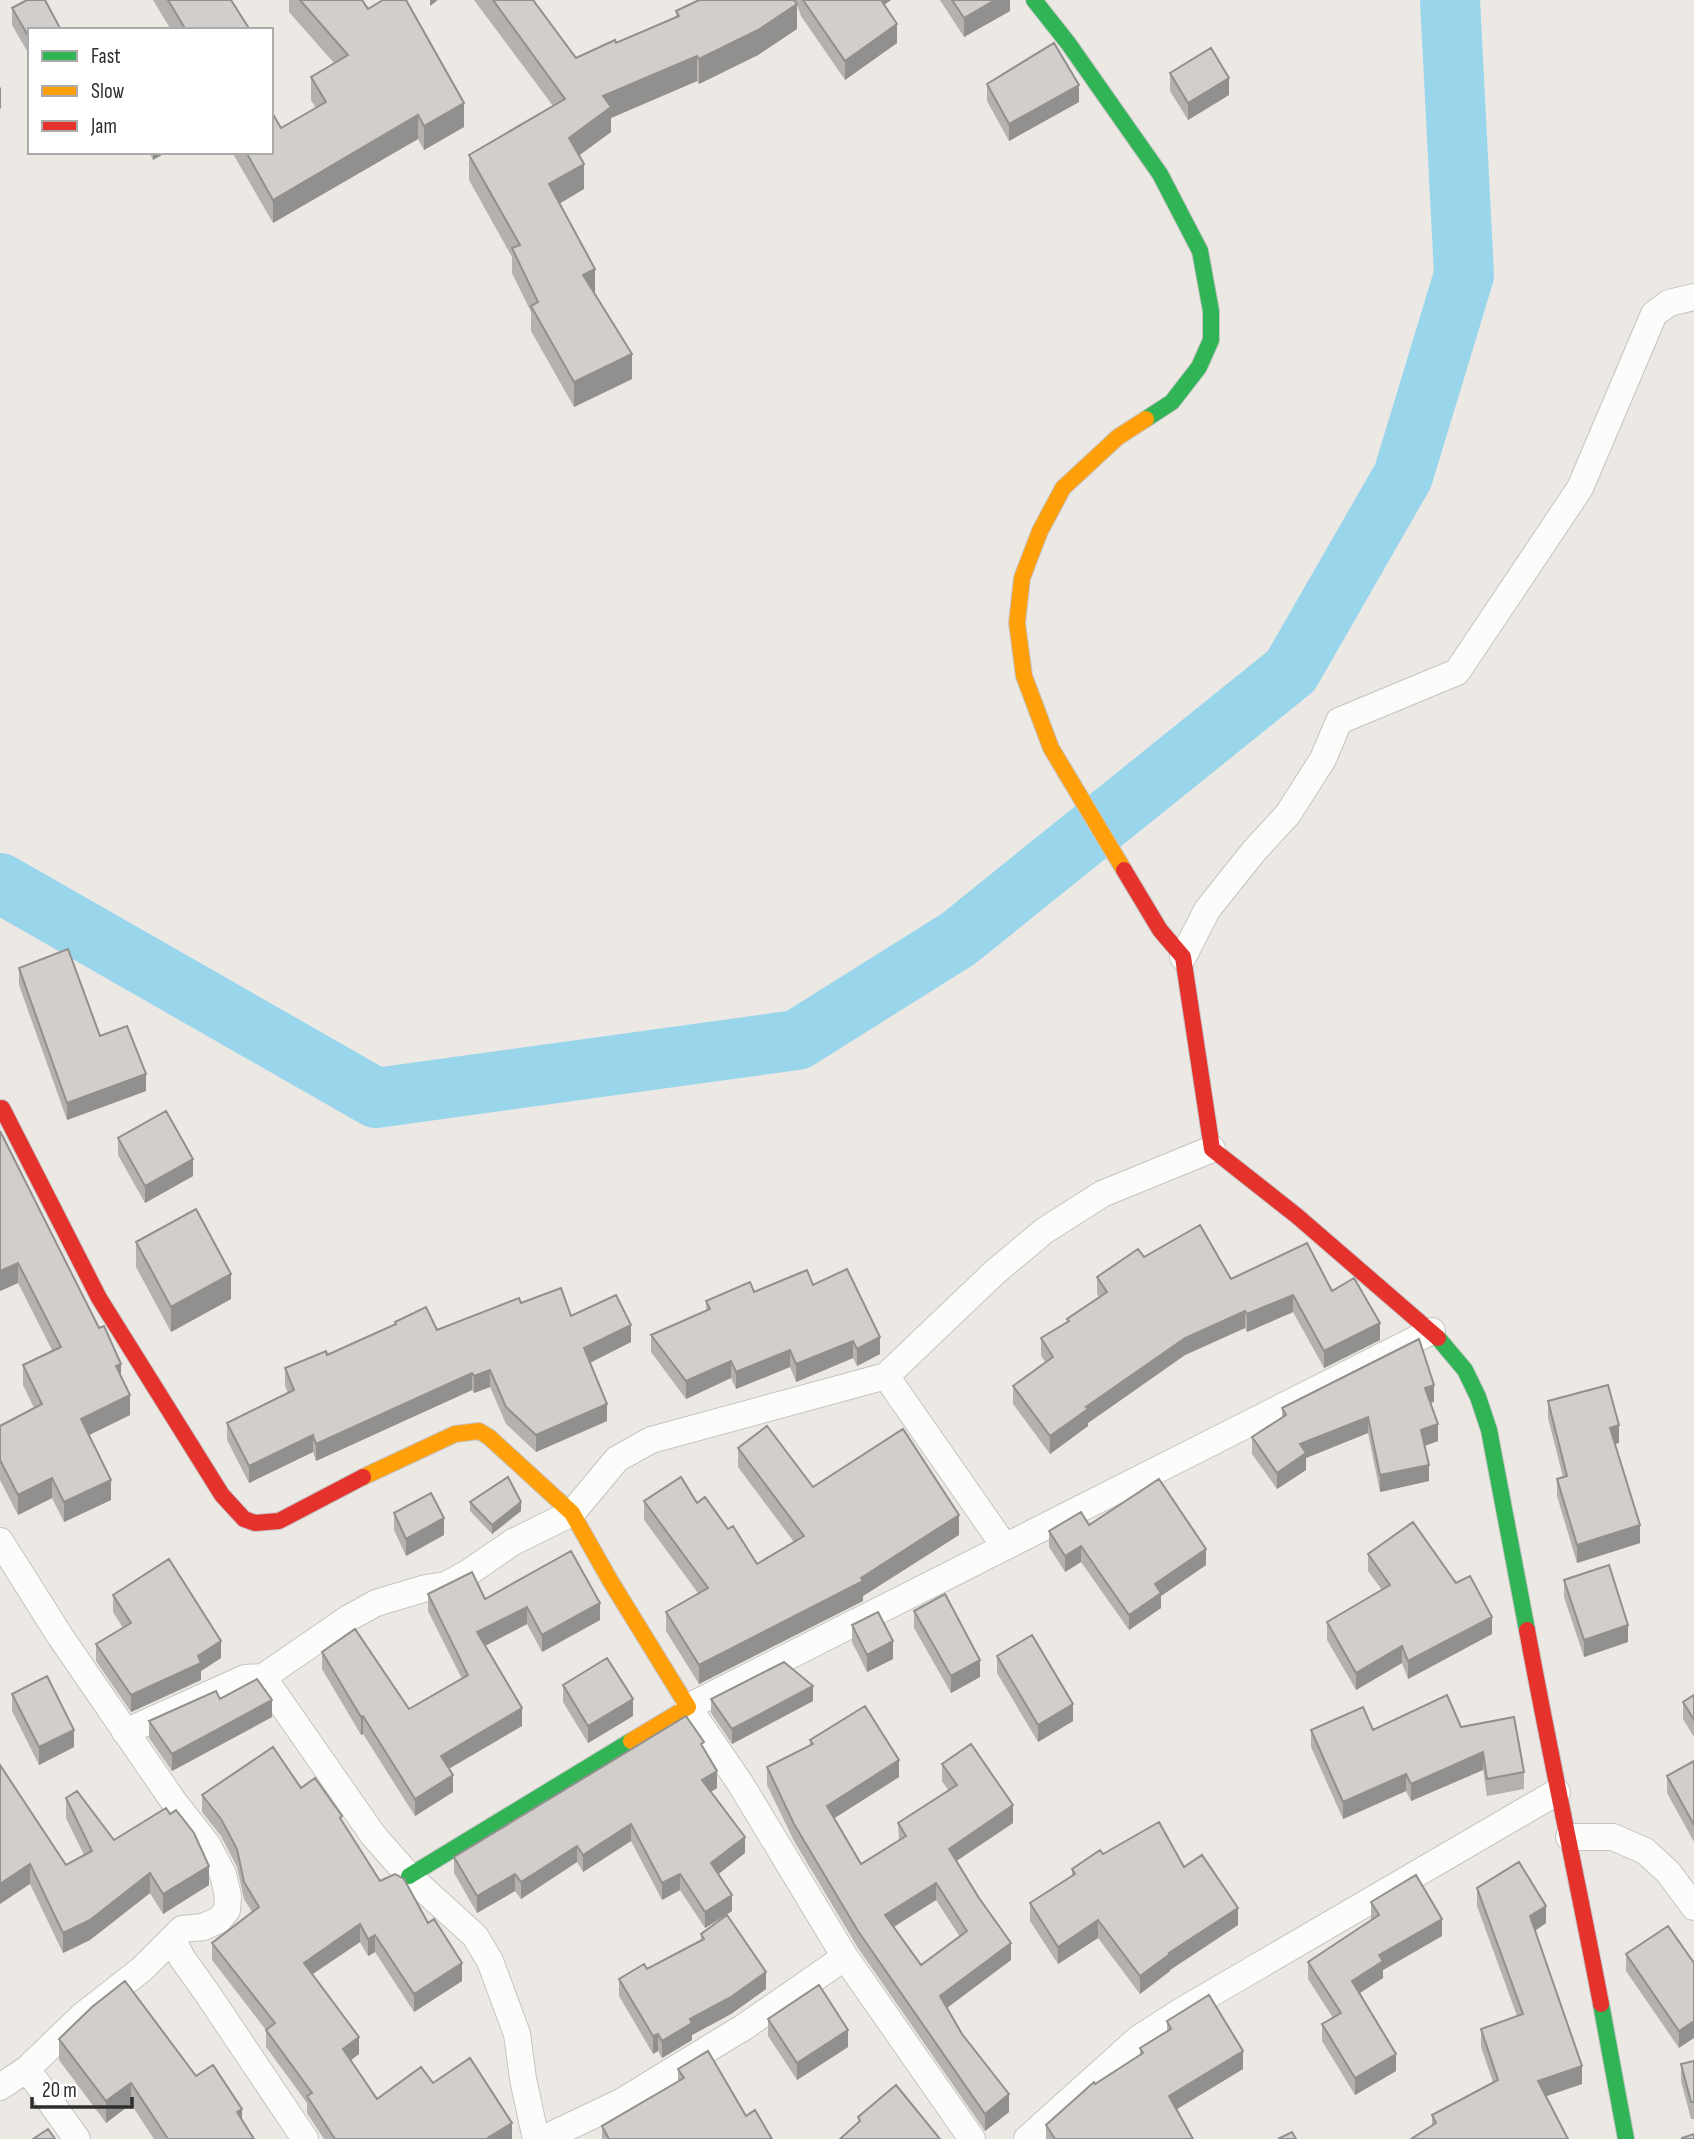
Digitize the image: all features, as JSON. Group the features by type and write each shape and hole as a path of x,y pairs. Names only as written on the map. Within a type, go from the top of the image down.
{"street":[{"path":"1034,0 1068,43 1160,174 1200,251 1211,311 1211,340 1199,367 1172,402 1118,437 1063,488 1040,531 1022,578 1017,623 1024,676 1051,748 1160,930 1183,957 1212,1149 1297,1216 1432,1331 1465,1370 1478,1397 1489,1430 1626,2139"},
{"path":"1183,957 1207,910 1254,851 1288,814 1323,759 1339,721 1457,672 1580,488 1654,314 1669,303 1694,297"},
{"path":"2,1108 99,1298 222,1495 244,1519 255,1523 279,1521 369,1474 455,1434 468,1431 479,1431 489,1437 572,1513 611,1582 688,1707 740,1783 845,1958 972,2139"},
{"path":"125,1732 245,1678 263,1677 349,1618 376,1603 426,1588 446,1586 513,1542 572,1513 618,1459 651,1440 886,1376 995,1272 1044,1231 1102,1194 1212,1149"},
{"path":"409,1876 688,1707 1432,1331"},
{"path":"886,1376 1005,1547"},
{"path":"0,1541 125,1732 207,1844 223,1874 228,1896 227,1910 219,1920 203,1927 182,1929 142,1969 82,2016 27,2069 0,2087"},
{"path":"263,1677 373,1835 409,1876 474,1936 490,1961 517,2034 523,2079 536,2139"},
{"path":"1027,2139 1138,2039 1183,2010 1557,1792"},
{"path":"1569,1837 1614,1836 1645,1851 1668,1872 1694,1907"},
{"path":"175,1936 181,1958 304,2139"},
{"path":"544,2139 621,2102 744,2027 845,1958"},
{"path":"27,2069 77,2139"}],"building":[{"path":"27,0 45,0 60,28 28,28 28,36 12,8"},
{"path":"168,0 231,0 249,28 185,28"},
{"path":"300,0 362,0 368,9 383,0 406,0 464,103 424,126 418,115 273,200 247,154 273,154 273,114 281,128 326,102 311,77 348,55"},
{"path":"493,0 533,0 576,58 679,16 676,11 699,0 794,0 797,4 758,30 699,59 697,56 603,96 611,107 569,138 584,164 549,184 595,269 583,275 632,354 574,382 531,306 538,302 512,248 520,245 469,155 565,99"},
{"path":"803,0 881,0 897,24 845,61"},
{"path":"952,0 995,0 964,18"},
{"path":"1054,43 1079,85 1009,124 987,84"},
{"path":"1211,48 1229,78 1188,103 1170,73"},
{"path":"68,949 100,1036 127,1026 146,1074 67,1103 19,968"},
{"path":"166,1111 193,1159 145,1186 118,1138"},
{"path":"0,1131 99,1328 104,1326 121,1364 116,1366 130,1395 81,1419 111,1480 64,1502 52,1478 18,1495 0,1460 0,1426 42,1404 23,1365 61,1347 18,1263 0,1271"},
{"path":"196,1209 231,1274 171,1307 136,1242"},
{"path":"1200,1225 1231,1279 1307,1243 1332,1291 1354,1278 1380,1323 1324,1351 1293,1295 1247,1314 1245,1311 1185,1338 1086,1407 1088,1409 1050,1436 1013,1386 1053,1357 1041,1338 1107,1292 1097,1277 1138,1249 1144,1257"},
{"path":"847,1269 880,1337 857,1349 853,1341 796,1364 790,1350 736,1372 731,1361 686,1381 651,1335 710,1309 706,1301 750,1282 754,1292 807,1270 813,1285"},
{"path":"561,1288 571,1316 616,1295 631,1325 584,1348 607,1404 536,1435 506,1407 490,1370 474,1376 472,1373 316,1444 313,1435 249,1466 227,1423 294,1390 285,1368 326,1351 327,1355 396,1324 395,1322 426,1307 437,1330 519,1298 521,1303"},
{"path":"1419,1339 1434,1385 1425,1388 1438,1424 1421,1430 1429,1465 1380,1475 1368,1417 1300,1444 1306,1453 1277,1473 1252,1437 1286,1415 1282,1408"},
{"path":"1608,1385 1619,1425 1610,1428 1640,1525 1577,1545 1557,1479 1567,1476 1548,1401"},
{"path":"767,1426 813,1487 903,1429 959,1515 861,1578 863,1581 699,1665 666,1612 708,1588 644,1501 681,1477 697,1503 705,1497 728,1529 733,1526 757,1564 804,1536 738,1448"},
{"path":"508,1477 521,1502 492,1525 470,1502"},
{"path":"1159,1479 1206,1549 1155,1584 1161,1593 1129,1615 1081,1546 1065,1556 1049,1531 1081,1512 1089,1525"},
{"path":"431,1493 444,1518 406,1539 394,1513"},
{"path":"1413,1522 1456,1583 1470,1576 1492,1617 1408,1661 1402,1646 1356,1673 1327,1622 1390,1585 1368,1554"},
{"path":"571,1551 600,1603 542,1635 527,1607 477,1632 522,1708 441,1756 453,1775 415,1799 322,1652 355,1629 409,1709 468,1675 428,1594 472,1572 485,1599"},
{"path":"169,1559 221,1641 198,1656 201,1663 131,1695 96,1644 131,1623 113,1595"},
{"path":"1609,1565 1628,1625 1584,1640 1564,1580"},
{"path":"945,1594 980,1660 951,1676 914,1611"},
{"path":"878,1612 893,1641 867,1655 852,1625"},
{"path":"1032,1635 1073,1704 1038,1725 997,1656"},
{"path":"607,1658 633,1699 588,1726 563,1685"},
{"path":"784,1662 813,1686 732,1729 711,1699"},
{"path":"47,1676 74,1730 39,1747 12,1694"},
{"path":"257,1679 272,1700 172,1754 149,1721 216,1691 220,1699"},
{"path":"1447,1695 1461,1727 1514,1717 1524,1772 1487,1779 1483,1752 1411,1784 1406,1774 1343,1802 1311,1730 1363,1707 1373,1730"},
{"path":"1694,1695 1694,1720 1683,1702"},
{"path":"865,1706 899,1760 827,1806 861,1864 906,1836 898,1823 957,1785 942,1764 971,1744 1013,1805 949,1849 1011,1943 940,1996 962,2034 1009,2094 985,2114 858,1931 794,1824 767,1767 813,1744 810,1740","holes":["936,1883 967,1931 921,1965 885,1915"]},
{"path":"686,1716 704,1742 701,1744 717,1771 702,1780 745,1837 711,1863 732,1895 705,1912 680,1874 662,1883 631,1824 583,1855 577,1846 521,1882 515,1874 477,1896 454,1857"},
{"path":"273,1747 301,1788 315,1778 342,1816 340,1818 380,1881 395,1874 404,1879 428,1923 434,1919 462,1963 414,1994 375,1935 368,1939 360,1924 304,1963 359,2037 343,2049 377,2099 421,2067 433,2083 470,2058 512,2123 486,2139 335,2139 307,2096 312,2093 266,2030 275,2023 212,1943 259,1907 244,1882 237,1849 221,1819 202,1795"},
{"path":"1694,1761 1694,1825 1667,1776"},
{"path":"0,1765 66,1865 92,1851 66,1798 77,1791 114,1840 166,1808 170,1814 176,1810 194,1833 209,1866 163,1894 150,1873 90,1920 63,1933 30,1864 0,1884"},
{"path":"1159,1822 1184,1867 1202,1855 1238,1908 1169,1953 1140,1976 1098,1920 1058,1947 1030,1903 1075,1874 1072,1869 1100,1850 1103,1854"},
{"path":"1519,1862 1546,1906 1530,1916 1582,2066 1538,2081 1568,2139 1411,2139 1436,2123 1432,2115 1498,2080 1481,2029 1523,2014 1477,1888"},
{"path":"1416,1875 1442,1919 1379,1955 1383,1961 1352,1981 1396,2054 1355,2078 1322,2024 1341,2013 1308,1962 1379,1915 1371,1902"},
{"path":"727,1915 766,1972 731,1997 690,2019 692,2023 662,2041 658,2034 653,2036 619,1979 644,1964 647,1969 704,1939 701,1934"},
{"path":"1668,1926 1694,1963 1694,2021 1679,2031 1626,1954"},
{"path":"125,1981 196,2076 213,2065 242,2109 237,2112 254,2139 168,2139 131,2083 106,2101 59,2039 92,2007"},
{"path":"819,1985 848,2030 797,2063 768,2019"},
{"path":"1209,1995 1243,2051 1169,2096 1193,2139 1055,2139 1046,2125 1094,2082 1095,2084 1143,2053 1140,2048 1171,2029 1167,2021"},
{"path":"708,2051 746,2116 755,2110 772,2139 609,2139 602,2126 684,2078 678,2069"},
{"path":"1694,2061 1694,2102 1691,2102 1681,2064"},
{"path":"896,2085 940,2139 840,2139 860,2121 858,2117"},
{"path":"48,2129 55,2139 33,2139"},
{"path":"1292,2132 1296,2139 1278,2139"},
{"path":"1694,2134 1694,2139 1682,2139 1682,2138"}],"waterway":[{"path":"0,883 376,1098 797,1040 958,939 1291,671 1403,476 1464,275 1450,0"}],"traffic: fast":[{"path":"1034,0 1068,43 1160,174 1200,251 1211,311 1211,340 1199,367 1172,402 1146,419"},
{"path":"1438,1338 1465,1370 1489,1430 1527,1630"},
{"path":"409,1876 631,1741"},
{"path":"1601,2004 1626,2139"}],"traffic: slow":[{"path":"1124,870 1051,748 1024,676 1017,623 1022,578 1040,531 1063,488 1118,437 1146,419"},
{"path":"363,1477 455,1434 479,1431 489,1437 572,1513 688,1707 631,1741"}],"traffic: jam":[{"path":"1124,870 1160,930 1183,957 1212,1149 1297,1216 1438,1338"},
{"path":"2,1108 99,1298 222,1495 244,1519 255,1523 279,1521 363,1477"},
{"path":"1527,1630 1601,2004"}]}
